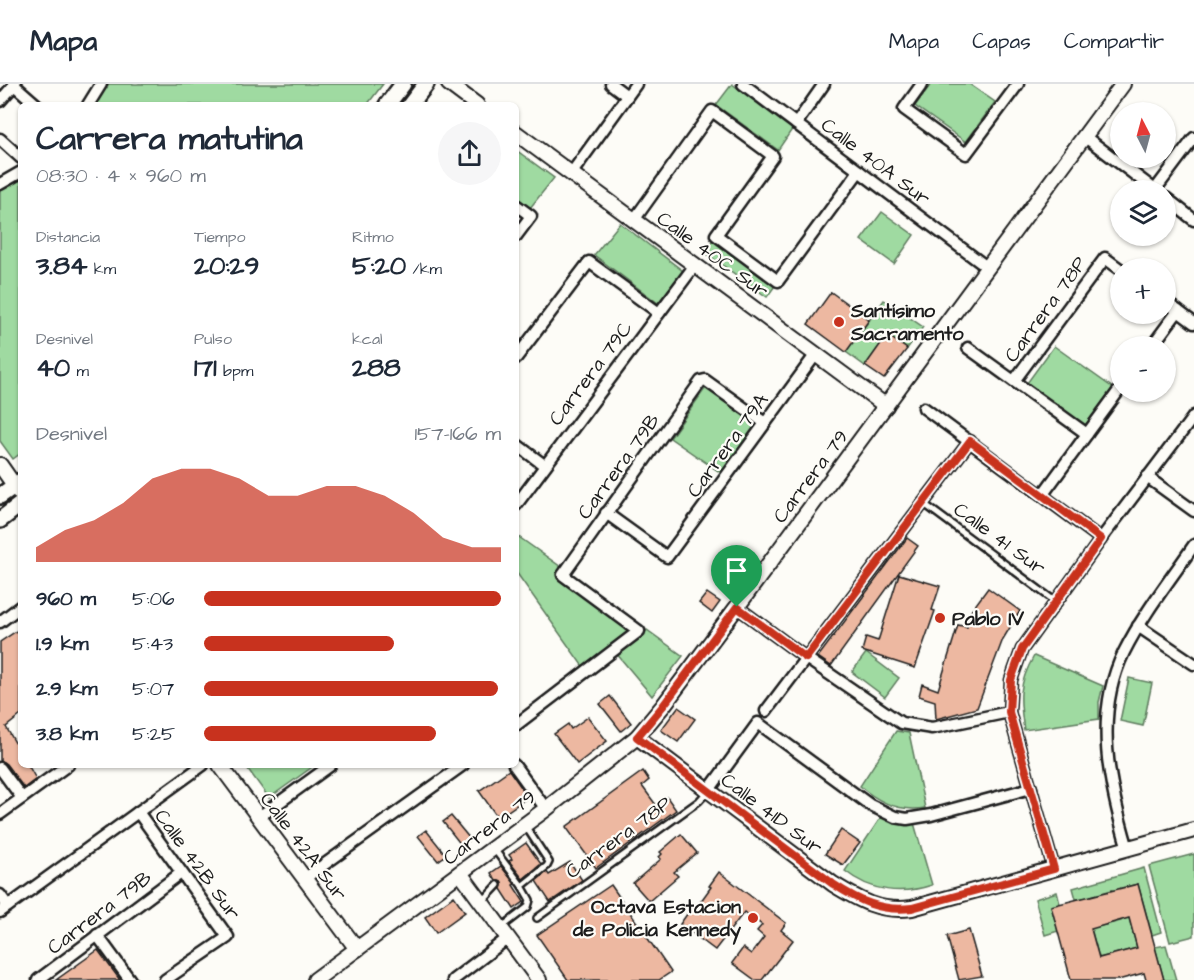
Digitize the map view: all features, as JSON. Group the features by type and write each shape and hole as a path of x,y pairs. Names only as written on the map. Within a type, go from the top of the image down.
{"main road":[{"path":"389,102 403,84"},
{"path":"412,102 426,84"},
{"path":"0,496 18,487"},
{"path":"0,520 18,506"}],"street":[{"path":"0,101 14,84 34,102"},
{"path":"449,84 473,102"},
{"path":"611,84 627,96"},
{"path":"571,174 636,84"},
{"name":"Calle 40A Sur","path":"742,84 988,268"},
{"path":"796,124 824,84"},
{"path":"922,84 904,110 966,154 1018,84"},
{"name":"Carrera 79","path":"315,980 546,809 637,737 737,607 1123,84"},
{"path":"89,102 96,86"},
{"path":"634,220 712,111 773,156 716,235 778,281 859,171"},
{"name":"Calle 40C Sur","path":"519,135 886,406"},
{"path":"1084,136 1142,180"},
{"path":"1162,180 1194,138"},
{"path":"0,139 18,155"},
{"path":"0,184 18,174"},
{"path":"1176,206 1194,220"},
{"path":"519,207 531,216 519,232"},
{"name":"Carrera 78P","path":"1014,381 1105,258 1110,262"},
{"path":"519,354 589,262 659,313"},
{"name":"Carrera 79C","path":"519,501 695,265"},
{"path":"1159,336 1178,311 1194,323"},
{"path":"968,348 1087,434"},
{"name":"Carrera 79A","path":"606,513 667,557 816,354"},
{"name":"Carrera 79B","path":"519,723 639,632 563,574 703,379 765,423"},
{"path":"1043,494 1110,402"},
{"path":"924,408 1101,539"},
{"path":"1194,416 1022,649 1011,680 1009,712 1054,869 1194,830"},
{"path":"766,711 970,441"},
{"path":"519,446 544,465"},
{"path":"0,465 18,486"},
{"path":"1147,477 1194,511"},
{"path":"1128,849 1112,790 1106,734 1106,718 1112,688 1123,655 1138,626 1194,545"},
{"path":"737,607 901,723 932,728 1009,712"},
{"path":"0,622 18,608"},
{"path":"1138,626 1194,664"},
{"name":"Carrera 78P","path":"709,790 758,723 884,813 907,819 931,815 1031,788"},
{"name":"Calle 41D Sur","path":"637,737 833,884 866,904 888,909 912,908 1054,869"},
{"path":"0,768 22,798"},
{"path":"0,814 64,768"},
{"path":"0,896 4,909 199,768"},
{"name":"Calle 42A Sur","path":"222,768 357,949"},
{"path":"259,817 327,768"},
{"path":"304,879 460,768"},
{"path":"516,768 546,809"},
{"name":"Calle 42B Sur","path":"138,812 228,937 165,980"},
{"name":"Carrera 79B","path":"38,980 181,873"},
{"path":"460,873 539,980"},
{"path":"453,980 504,933"},
{"path":"97,935 130,980"}],"lane":[{"name":"Calle 41 Sur","path":"923,503 1056,602"},
{"name":"Carrera 78P","path":"537,918 699,801 709,790"},
{"path":"522,886 549,862 524,825"},
{"path":"493,848 530,900 528,907 504,933"},
{"path":"482,902 498,885"}],"green space":[{"path":"105,84 383,84 369,102 94,102"},
{"path":"732,84 793,128 778,150 716,105"},
{"path":"931,84 969,84 995,102 966,142 915,106"},
{"path":"519,152 554,178 530,208 519,199"},
{"path":"18,180 18,455 13,459 0,441 0,189"},
{"path":"882,212 914,235 894,264 861,240"},
{"path":"620,223 683,271 658,303 594,255"},
{"path":"714,238 777,283 767,297 704,252"},
{"path":"884,300 923,327 907,349 887,335 865,366 846,352"},
{"path":"1054,346 1110,386 1110,392 1085,426 1027,383"},
{"path":"707,386 758,421 721,473 670,438"},
{"path":"519,537 561,567 556,574 640,637 647,630 683,656 652,696 611,647 584,668 519,576"},
{"path":"866,653 899,678 885,697 852,672"},
{"path":"1034,656 1103,686 1099,702 1099,719 1024,730 1021,709 1022,683"},
{"path":"1129,678 1152,683 1143,726 1120,721"},
{"path":"896,731 909,733 925,808 907,809 890,805 860,786"},
{"path":"247,768 311,768 269,798"},
{"path":"881,817 892,822 914,823 932,885 909,890 887,890 865,883 845,871"},
{"path":"1194,854 1194,936 1170,942 1149,866"},
{"path":"1144,868 1161,932 1152,935 1138,884 1121,888 1137,948 1099,958 1083,898 1076,899 1073,888","holes":["1112,890 1121,921 1100,926 1091,896"]},
{"path":"1057,892 1060,904 1051,906 1058,931 1045,935 1035,899"},
{"path":"1166,945 1176,980 1164,980 1155,947"}],"building":[{"name":"Santísimo Sacramento","path":"831,292 869,320 846,352 808,324"},
{"path":"887,335 907,349 884,379 865,366"},
{"path":"907,538 918,546 831,666 818,657"},
{"path":"899,574 940,586 932,610 935,611 915,668 862,651 866,637 878,641"},
{"path":"988,588 1020,611 1003,639 977,708 936,719 935,701 919,696 922,684 938,690 958,625 967,627 971,611"},
{"path":"707,593 720,602 712,613 699,603"},
{"path":"18,630 18,717 6,727 18,748 18,768 30,768 36,779 24,788 6,764 0,760 0,642"},
{"path":"610,696 631,723 621,731 600,704"},
{"path":"678,707 695,719 678,742 661,730"},
{"path":"588,717 607,741 577,764 554,734 568,724 571,729"},
{"path":"509,770 528,797 498,818 479,791"},
{"path":"643,771 649,780 642,786 656,805 667,797 676,810 596,868 566,827"},
{"path":"451,816 470,839 462,846 443,822"},
{"path":"426,830 446,855 438,861 418,836"},
{"path":"841,830 860,843 843,865 825,854"},
{"path":"681,834 697,853 674,872 678,876 649,901 633,883 661,859 660,852"},
{"path":"526,843 541,864 523,879 509,861 512,859 509,855"},
{"path":"570,862 582,880 550,902 536,881 547,872 549,875"},
{"path":"501,866 515,884 513,885 524,902 514,909 501,889 502,882 496,881 491,873"},
{"path":"719,872 786,923 781,930 793,940 762,980 755,980 732,963 743,948 751,954 764,937 757,931 762,925 744,912 715,950 680,924 690,910 693,912"},
{"path":"1138,884 1164,980 1146,980 1144,973 1118,980 1071,980 1051,906","holes":["1129,918 1137,948 1099,958 1091,929"]},
{"path":"611,885 671,972 659,980 568,980 537,935"},
{"path":"454,896 465,912 436,933 425,917"},
{"path":"969,930 982,976 959,980 947,936"},
{"path":"98,950 120,980 56,980"}],"place":[{"name":"Santísimo Sacramento","path":"839,322"},
{"name":"Pablo IV","path":"940,618"},
{"name":"Octava Estacion de Policia Kennedy","path":"753,918"}],"route":[{"path":"970,441 1101,539 1022,649 1011,680 1009,712 1054,869 902,910 866,904 833,884 637,737 737,607 806,658 970,441"}]}
